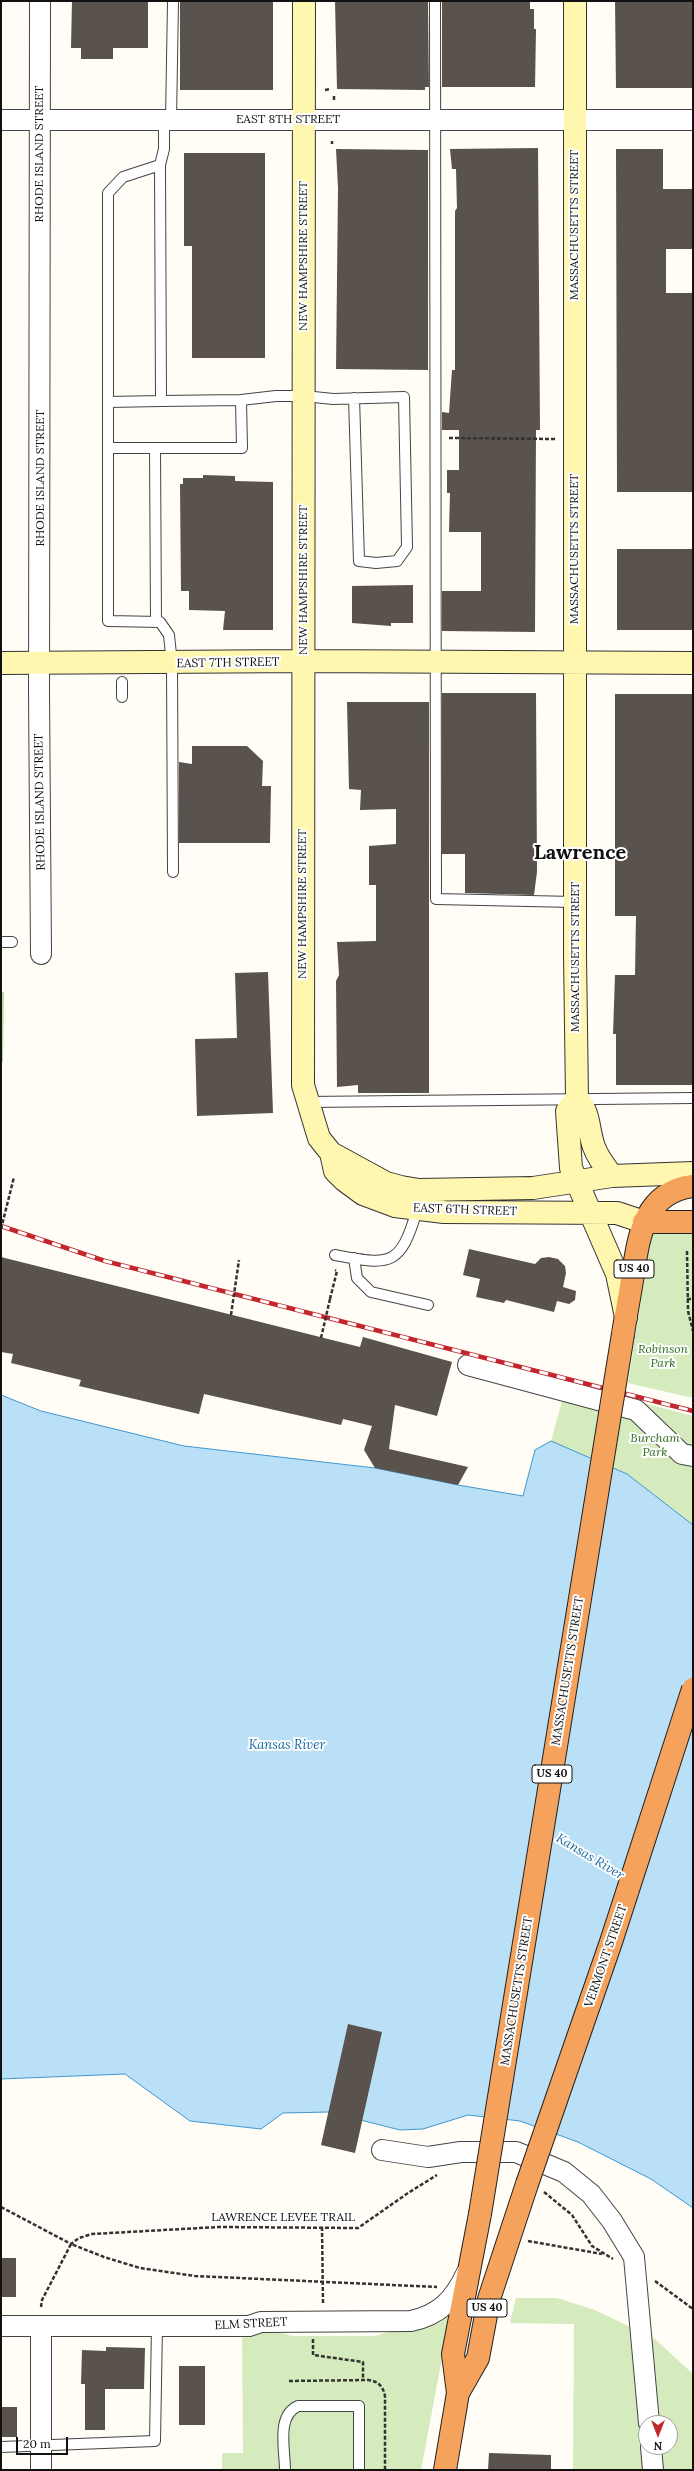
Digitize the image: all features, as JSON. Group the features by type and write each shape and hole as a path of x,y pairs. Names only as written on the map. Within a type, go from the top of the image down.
{"highway":[{"name":"US 40","path":"644,1222 658,1201 678,1190 693,1186"},
{"path":"644,1222 693,1222"},
{"name":"MASSACHUSETTS STREET","path":"471,2261 480,2214 638,1240 644,1222"},
{"name":"VERMONT STREET","path":"518,2230 693,1689"},
{"name":"US 40","path":"458,2393 478,2358 489,2299 518,2230"},
{"name":"US 40","path":"445,2470 458,2393 453,2354 466,2299 471,2261"}],"street":[{"name":"RHODE ISLAND STREET","path":"40,1 42,954"},
{"name":"NEW HAMPSHIRE STREET","path":"304,1 303,1085 319,1138 331,1153"},
{"name":"MASSACHUSETTS STREET","path":"575,1 575,902 577,1098 567,1111 571,1168 617,1274 624,1325"},
{"name":"EAST 8TH STREET","path":"1,120 693,120"},
{"name":"EAST 7TH STREET","path":"1,663 693,663"},
{"path":"577,1098 586,1110 594,1148 602,1164 612,1176"},
{"name":"EAST 6TH STREET","path":"331,1153 386,1183 419,1190 533,1188 612,1176 693,1173"},
{"name":"EAST 6TH STREET","path":"331,1153 335,1171 363,1194 395,1206 417,1210 617,1213 644,1222"},
{"path":"468,1365 636,1410 682,1454 693,1456"},
{"path":"382,2150 428,2157 461,2152 516,2152 564,2172 591,2194 612,2221 634,2257 648,2415"},
{"name":"ELM STREET","path":"1,2326 249,2326 261,2322 394,2322 420,2319 436,2313 451,2300 460,2286 471,2261"},
{"path":"41,2326 41,2470"},
{"path":"652,2455 653,2470"}],"lane":[{"path":"161,401 160,166 168,120 173,1"},
{"path":"435,1 436,899 575,902"},
{"path":"160,166 123,177 108,193 108,621 160,622 169,635 172,664 173,872"},
{"path":"108,402 240,400 304,396 333,399 354,398 404,398 407,548 397,562 376,563 359,561 354,398"},
{"path":"108,448 242,448 240,400"},
{"path":"155,448 156,622"},
{"path":"122,682 122,697"},
{"path":"1,942 12,942"},
{"path":"307,1102 577,1098 693,1098"},
{"path":"335,1255 373,1262 386,1261 398,1255 405,1245 417,1210"},
{"path":"354,1258 357,1278 371,1292 428,1305"},
{"path":"1,2447 41,2447 155,2441 157,2326"},
{"path":"285,2470 284,2420 292,2409 298,2406 358,2406 359,2470"}],"path":[{"path":"325,90 331,89"},
{"path":"436,438 575,439"},
{"path":"1,1229 14,1177"},
{"path":"687,1251 688,1321 693,1331"},
{"path":"231,1315 239,1260"},
{"path":"321,1338 337,1271 330,1269"},
{"path":"687,1299 693,1299"},
{"name":"LAWRENCE LEVEE TRAIL","path":"71,2244 79,2238 107,2233 218,2227 358,2228 408,2193 439,2174"},
{"path":"1,2207 71,2244 104,2257 140,2268 195,2276 439,2287"},
{"path":"322,2227 324,2282 323,2307"},
{"path":"518,2230 602,2254"},
{"path":"41,2326 42,2300 71,2244"},
{"path":"313,2338 313,2355 363,2362 363,2380"}],"green space":[{"path":"1,992 4,992 3,1062 1,1062"},
{"name":"Robinson Park","path":"693,1233 693,1398 628,1383 649,1245 653,1234"},
{"name":"Burcham Park","path":"567,1383 693,1416 693,1525 627,1474 551,1441"},
{"path":"516,2298 557,2298 595,2310 655,2339 693,2374 693,2470 573,2470 574,2324 510,2323"},
{"path":"445,2315 449,2317 449,2321 421,2470 222,2470 222,2453 243,2453 242,2336 255,2336 255,2328 266,2328 292,2336 375,2336"}],"water":[{"name":"Kansas River","path":"1,1395 41,1411 184,1446 375,1468 458,1485 523,1496 535,1450 551,1441 627,1474 693,1525 693,2208 651,2179 578,2142 520,2121 468,2115 423,2129 400,2130 329,2112 283,2113 261,2129 190,2121 125,2074 1,2079"}],"building":[{"path":"72,1 148,1 148,48 113,48 113,59 81,59 81,48 71,48"},
{"path":"180,1 273,1 273,90 180,90"},
{"path":"335,1 428,1 429,87 425,87 425,90 337,89"},
{"path":"442,1 530,1 530,9 534,9 534,29 536,29 535,87 442,87"},
{"path":"615,1 693,1 693,88 616,88"},
{"path":"538,148 540,430 536,430 535,632 442,631 442,591 481,591 481,532 449,532 450,493 447,493 447,470 459,470 459,430 442,430 442,412 449,413 452,370 455,370 455,211 457,208 456,169 452,169 450,149"},
{"path":"336,149 428,150 428,370 336,369 338,188"},
{"path":"616,149 663,149 663,189 693,189 693,249 666,249 666,293 693,293 693,492 617,492"},
{"path":"184,153 265,153 265,358 192,358 192,246 184,246"},
{"path":"203,475 235,476 235,481 273,482 273,630 223,630 225,611 189,610 189,591 181,591 180,484 183,484 183,478 203,478"},
{"path":"617,549 693,549 693,630 617,630"},
{"path":"413,585 413,623 391,623 391,626 352,623 352,586"},
{"path":"442,693 536,693 537,872 534,895 465,893 465,854 442,854"},
{"path":"615,694 693,694 693,1085 616,1085 616,1034 613,1034 615,975 635,975 636,916 615,916"},
{"path":"347,702 429,702 429,1093 358,1093 358,1085 337,1087 336,981 339,975 337,942 376,941 376,885 369,885 369,846 396,844 396,809 360,810 361,790 349,789"},
{"path":"192,746 247,746 263,761 262,786 271,786 270,843 179,843 179,762 192,764"},
{"path":"268,972 273,1113 197,1116 195,1039 237,1038 235,973"},
{"path":"469,1249 535,1264 541,1258 549,1257 558,1259 565,1266 566,1273 563,1287 576,1291 575,1300 569,1304 557,1301 554,1312 506,1300 504,1303 476,1297 480,1279 463,1275"},
{"path":"1,1257 360,1347 363,1337 452,1362 437,1416 395,1405 389,1449 468,1467 458,1485 375,1468 364,1450 372,1426 343,1419 341,1425 204,1394 199,1414 79,1386 81,1380 11,1363 13,1354 1,1352"},
{"path":"348,2024 382,2032 355,2153 321,2145"},
{"path":"1,2258 16,2258 16,2297 1,2297"},
{"path":"106,2347 145,2348 144,2389 105,2389 105,2430 85,2430 85,2384 81,2384 82,2350 106,2351"},
{"path":"179,2366 205,2366 205,2425 179,2425"},
{"path":"1,2407 17,2407 17,2437 1,2437"},
{"path":"489,2453 551,2455 551,2470 488,2470"}],"railway":[{"path":"1,1226 105,1261 693,1411"}],"district":[{"name":"Lawrence","path":"580,853"}]}
